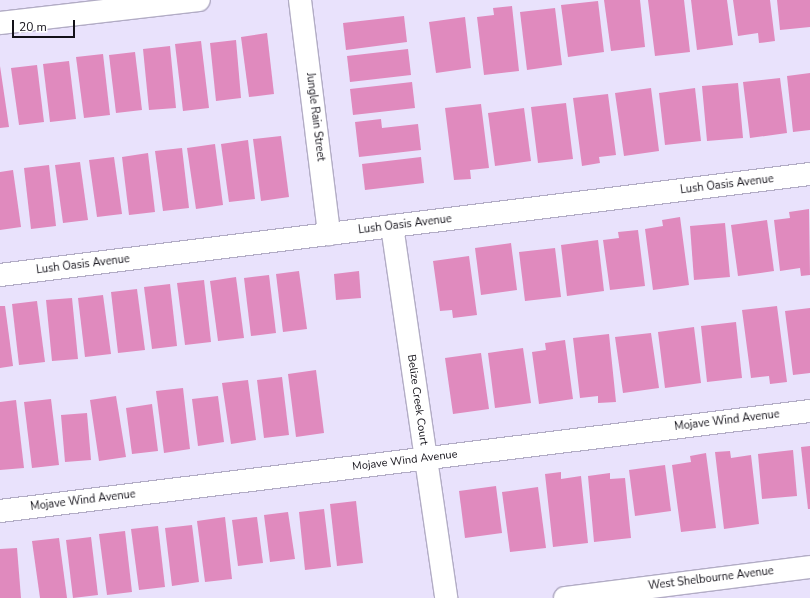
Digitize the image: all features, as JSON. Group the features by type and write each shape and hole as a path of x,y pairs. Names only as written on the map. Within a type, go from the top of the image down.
{"street":[{"path":"0,23 199,0"},
{"name":"Jungle Rain Street","path":"300,0 329,234"},
{"name":"Lush Oasis Avenue","path":"0,275 810,174"},
{"name":"Belize Creek Court","path":"392,226 446,598"},
{"name":"Mojave Wind Avenue","path":"0,511 810,411"},
{"name":"West Shelbourne Avenue","path":"565,598 662,592 810,567"}],"building":[{"path":"604,0 640,0 645,47 611,51"},
{"path":"648,0 684,0 690,52 655,56"},
{"path":"691,0 727,0 733,45 697,50"},
{"path":"733,0 770,0 775,41 759,43 758,33 738,36"},
{"path":"777,0 810,0 810,27 780,30"},
{"path":"598,1 604,52 568,57 561,5"},
{"path":"512,6 519,71 484,75 477,17 494,15 493,8"},
{"path":"555,8 562,65 527,70 520,12"},
{"path":"404,16 407,42 346,50 343,23"},
{"path":"465,17 471,68 436,73 429,22"},
{"path":"267,33 274,94 249,97 241,37"},
{"path":"236,40 241,98 216,101 210,43"},
{"path":"201,41 209,108 183,111 175,44"},
{"path":"170,46 176,108 149,110 143,49"},
{"path":"408,49 411,75 350,82 347,56"},
{"path":"135,52 142,110 116,113 109,55"},
{"path":"103,54 110,115 84,118 76,57"},
{"path":"69,61 76,119 50,122 43,64"},
{"path":"37,65 44,122 19,125 11,68"},
{"path":"0,66 9,127 0,128"},
{"path":"810,73 810,130 793,132 787,76"},
{"path":"780,78 787,133 750,138 743,82"},
{"path":"412,82 415,108 353,115 350,89"},
{"path":"738,83 743,138 707,141 702,86"},
{"path":"651,88 659,151 624,156 615,93"},
{"path":"695,88 701,141 665,145 659,93"},
{"path":"608,94 616,155 599,157 600,163 582,166 573,98"},
{"path":"566,103 573,159 538,163 531,107"},
{"path":"481,104 489,168 470,170 471,179 454,180 445,108"},
{"path":"524,108 531,161 495,166 488,113"},
{"path":"381,119 382,128 418,124 421,150 359,157 355,122"},
{"path":"281,136 289,197 261,201 253,139"},
{"path":"248,140 255,199 229,202 221,144"},
{"path":"215,144 223,205 196,209 187,148"},
{"path":"182,148 189,208 163,211 155,151"},
{"path":"148,153 155,212 129,215 122,157"},
{"path":"114,157 122,214 97,217 89,160"},
{"path":"421,157 424,183 365,190 362,164"},
{"path":"80,162 88,220 63,223 55,165"},
{"path":"49,165 56,226 31,229 24,168"},
{"path":"13,170 21,227 0,230 0,172"},
{"path":"809,209 810,275 801,276 800,268 780,271 774,220 790,218 789,212"},
{"path":"680,217 689,285 653,290 645,229 663,226 662,220"},
{"path":"767,220 774,271 738,276 731,225"},
{"path":"725,223 730,277 694,280 690,226"},
{"path":"638,230 645,286 610,290 603,240 619,238 618,232"},
{"path":"598,240 604,291 567,296 561,245"},
{"path":"511,243 517,290 481,295 475,248"},
{"path":"555,248 561,297 525,301 519,252"},
{"path":"469,256 477,315 453,318 452,310 440,311 433,261"},
{"path":"299,271 307,329 283,332 276,274"},
{"path":"359,271 361,298 336,300 334,274"},
{"path":"269,275 276,333 251,336 244,278"},
{"path":"236,277 244,338 218,341 210,281"},
{"path":"204,280 211,342 185,345 177,283"},
{"path":"170,284 177,346 152,349 144,287"},
{"path":"137,289 145,350 118,353 111,292"},
{"path":"103,295 111,354 85,357 78,298"},
{"path":"72,298 78,359 52,361 46,300"},
{"path":"37,301 45,362 19,365 12,304"},
{"path":"0,306 5,306 13,366 0,368"},
{"path":"777,306 787,382 770,384 769,376 751,378 742,310"},
{"path":"810,308 810,373 793,375 785,311"},
{"path":"736,322 742,378 707,382 701,326"},
{"path":"694,327 701,383 665,388 658,332"},
{"path":"651,333 659,388 623,393 615,337"},
{"path":"609,334 616,402 598,403 598,396 580,398 573,338"},
{"path":"565,340 573,399 539,404 532,352 546,350 545,343"},
{"path":"523,348 531,403 495,408 488,353"},
{"path":"481,353 489,409 453,414 445,358"},
{"path":"316,370 324,433 296,437 288,374"},
{"path":"282,377 289,435 264,438 257,380"},
{"path":"248,380 256,440 231,444 222,383"},
{"path":"183,388 190,449 164,453 156,391"},
{"path":"116,396 126,457 99,461 90,400"},
{"path":"218,396 224,442 198,446 192,399"},
{"path":"51,399 59,465 32,468 24,402"},
{"path":"16,400 24,468 0,470 0,402"},
{"path":"152,404 158,451 132,454 126,408"},
{"path":"87,413 91,460 65,462 61,415"},
{"path":"810,446 810,509 808,509 801,447"},
{"path":"793,450 797,496 762,499 758,454"},
{"path":"730,451 731,458 751,455 759,524 724,529 715,452"},
{"path":"706,453 716,528 681,532 672,465 691,462 690,456"},
{"path":"665,465 671,511 635,516 629,470"},
{"path":"561,472 561,479 581,476 588,543 553,547 545,474"},
{"path":"610,473 610,479 625,478 631,538 594,542 588,476"},
{"path":"496,486 502,533 465,538 459,491"},
{"path":"538,487 546,548 510,552 502,492"},
{"path":"356,501 363,563 337,566 330,504"},
{"path":"324,509 331,567 305,570 299,512"},
{"path":"288,512 295,559 270,562 264,515"},
{"path":"225,517 232,579 205,582 197,521"},
{"path":"257,517 263,563 238,566 232,520"},
{"path":"192,525 199,582 172,586 165,528"},
{"path":"158,526 165,587 139,590 131,529"},
{"path":"125,531 132,592 107,595 99,534"},
{"path":"91,537 98,595 73,598 66,540"},
{"path":"59,538 67,598 40,598 32,541"},
{"path":"17,548 21,598 0,598 0,549"}]}
